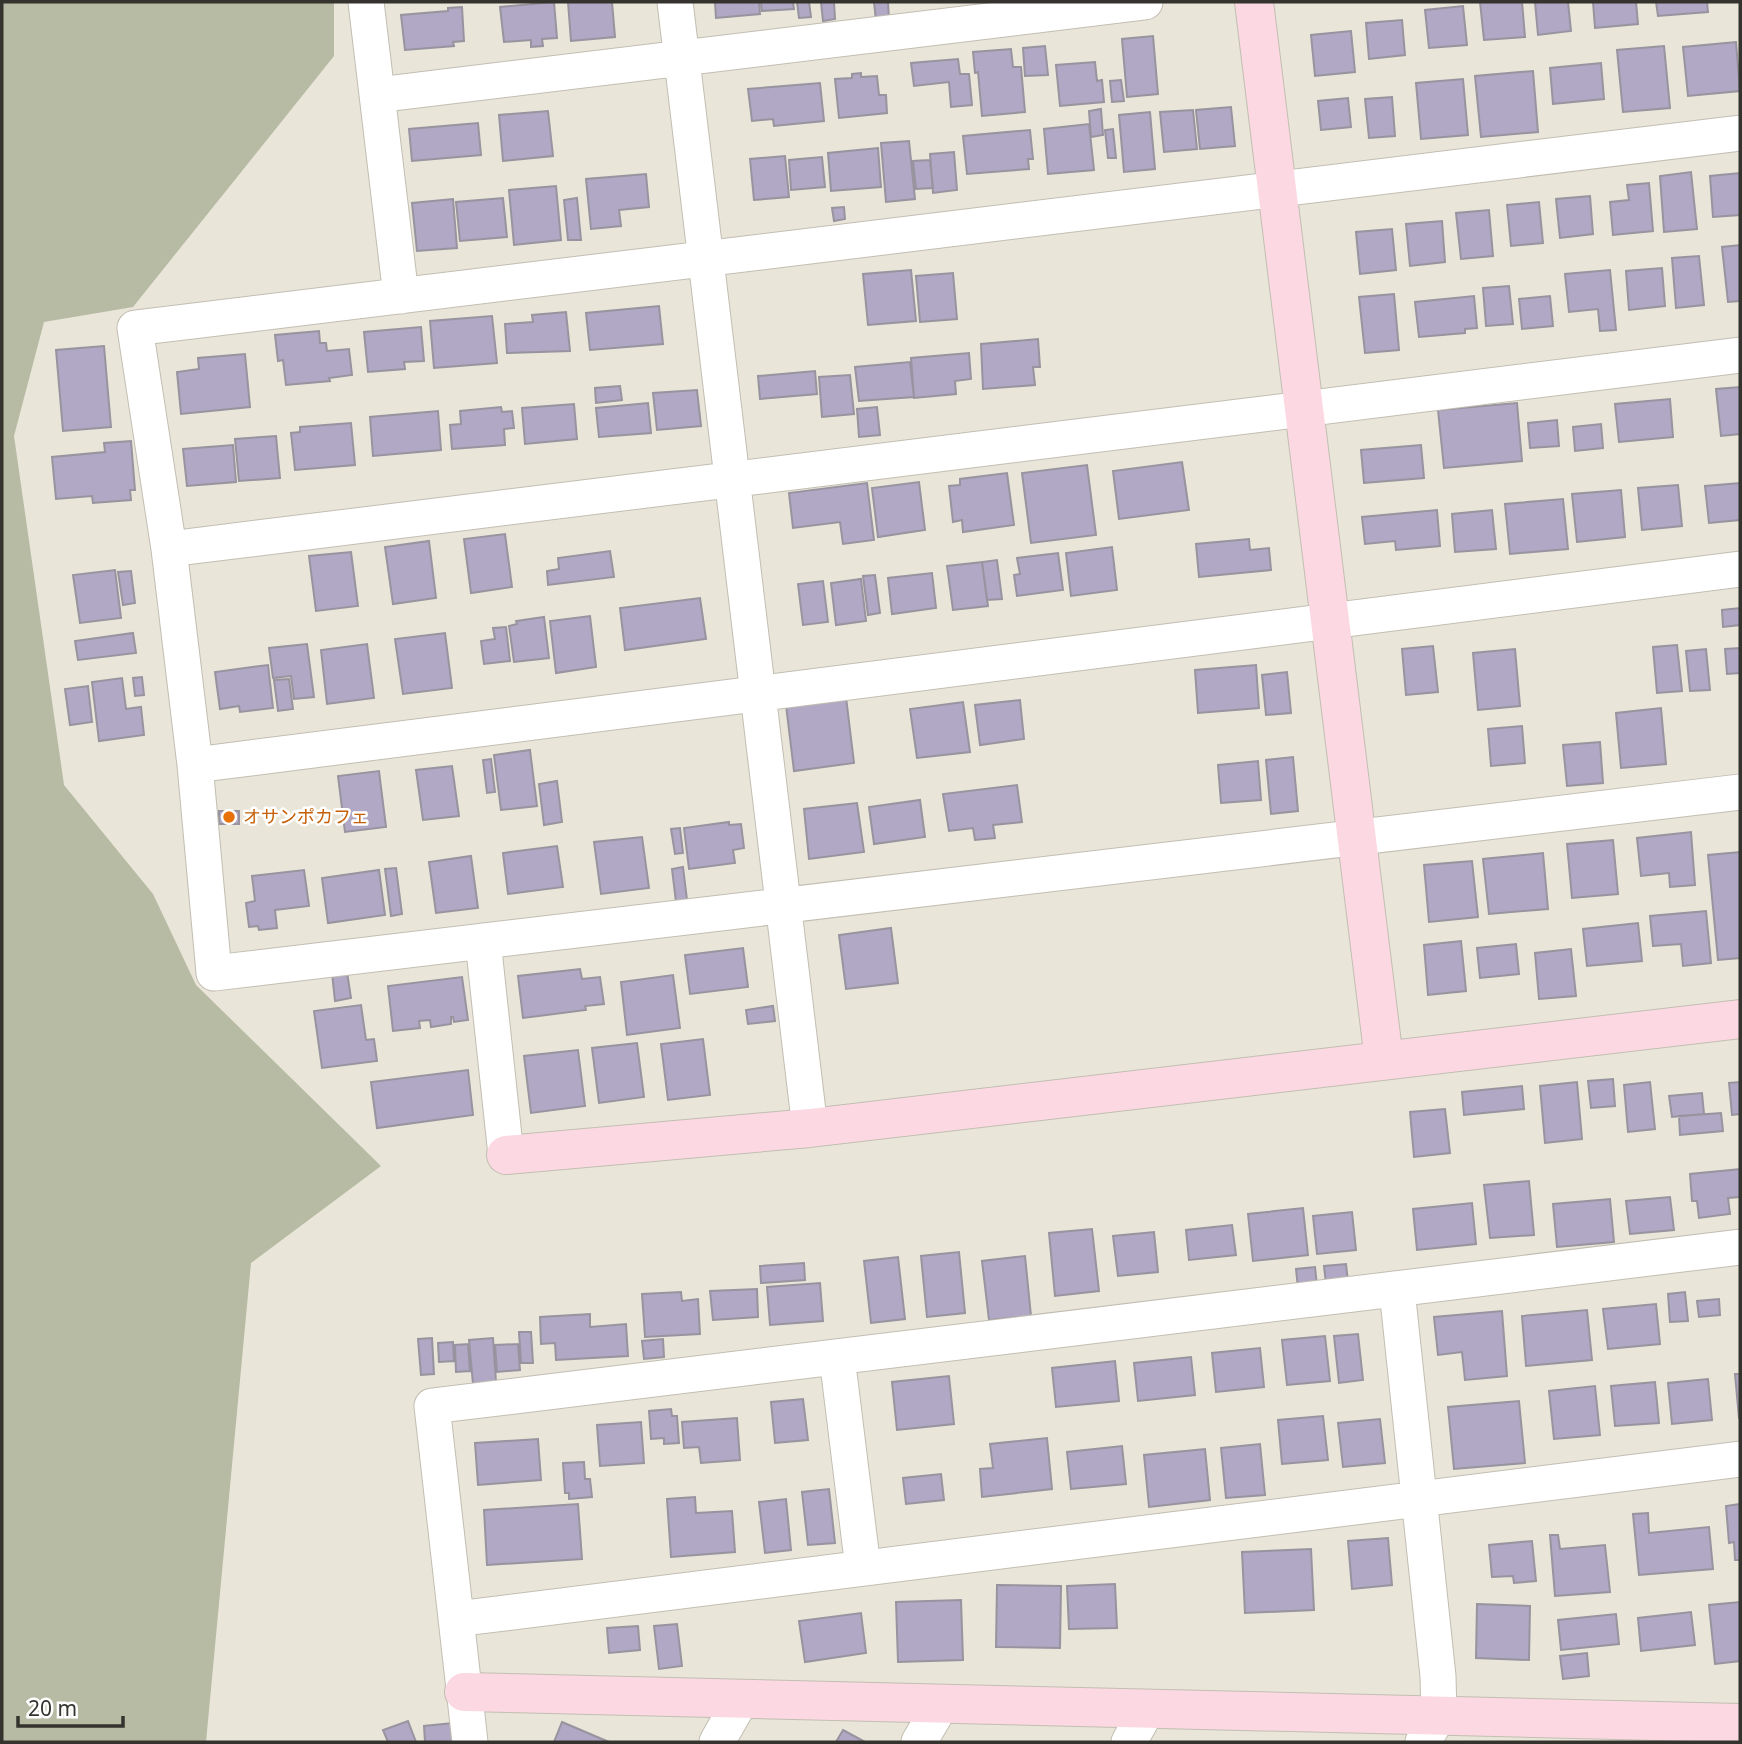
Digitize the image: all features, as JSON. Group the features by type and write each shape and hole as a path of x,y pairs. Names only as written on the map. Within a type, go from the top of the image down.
{"street":[{"path":"366,2 401,296"},
{"path":"676,2 810,1128"},
{"path":"377,95 1145,2"},
{"path":"1254,2 1384,1060"},
{"path":"1740,133 135,328 169,549 195,765 214,973 1740,792"},
{"path":"169,549 1740,355"},
{"path":"195,765 1740,569"},
{"path":"483,941 506,1155 810,1128 1740,1019"},
{"path":"470,1742 432,1406 1740,1247"},
{"path":"1397,1290 1438,1676 1431,1729"},
{"path":"837,1357 863,1569"},
{"path":"456,1619 1740,1459"},
{"path":"464,1692 1148,1708 1431,1729 1726,1729"},
{"path":"718,1742 743,1698"},
{"path":"919,1742 942,1703"},
{"path":"1129,1742 1148,1708"}],"green space":[{"path":"2,2 334,2 334,56 133,307 44,322 14,436 64,785 153,894 196,985 381,1166 251,1263 206,1742 2,1742"}],"building":[{"path":"554,2 557,38 542,39 543,46 531,47 531,40 504,42 500,7"},
{"path":"568,2 612,2 615,37 571,41"},
{"path":"715,2 759,2 760,14 716,18"},
{"path":"761,2 793,2 794,9 762,11"},
{"path":"797,2 809,2 811,17 799,18"},
{"path":"821,2 834,2 835,19 823,21"},
{"path":"874,2 888,2 889,20 876,21"},
{"path":"1480,2 1522,2 1525,37 1484,40"},
{"path":"1535,2 1568,2 1571,31 1538,35"},
{"path":"1593,2 1636,2 1638,24 1595,28"},
{"path":"1656,2 1707,2 1708,12 1658,16"},
{"path":"1463,6 1467,45 1429,48 1425,10"},
{"path":"462,7 464,41 453,42 454,46 405,50 401,15 448,11 448,8"},
{"path":"1402,20 1405,55 1369,59 1366,23"},
{"path":"1351,31 1355,72 1315,76 1311,35"},
{"path":"1153,36 1158,94 1127,97 1122,39"},
{"path":"1736,42 1740,91 1688,96 1683,47"},
{"path":"1045,46 1048,75 1025,76 1023,48"},
{"path":"1664,46 1670,108 1623,112 1617,50"},
{"path":"1011,49 1013,67 1021,67 1025,112 982,116 978,72 975,73 973,52"},
{"path":"958,59 960,74 969,74 972,105 951,107 949,82 914,86 911,63"},
{"path":"1095,62 1097,81 1102,80 1104,102 1060,106 1056,65"},
{"path":"1601,63 1604,99 1553,104 1550,68"},
{"path":"1533,71 1538,132 1481,137 1475,76"},
{"path":"861,73 861,77 877,76 879,95 886,95 887,113 839,118 835,79 852,78 852,74"},
{"path":"1463,79 1468,135 1421,139 1416,83"},
{"path":"1121,80 1124,101 1112,102 1110,81"},
{"path":"820,83 824,121 774,126 773,119 752,121 748,89"},
{"path":"1392,97 1395,136 1369,138 1365,99"},
{"path":"1348,98 1351,127 1321,130 1318,101"},
{"path":"1231,107 1235,146 1200,149 1196,110"},
{"path":"1101,109 1103,135 1091,137 1089,111"},
{"path":"1193,110 1197,149 1164,152 1160,112"},
{"path":"548,111 553,156 503,161 499,115"},
{"path":"1150,112 1155,169 1124,172 1119,115"},
{"path":"478,123 481,155 412,161 409,129"},
{"path":"1089,124 1094,170 1048,174 1044,129"},
{"path":"1113,129 1116,158 1108,158 1105,130"},
{"path":"1030,130 1033,159 1028,159 1029,169 967,174 963,136"},
{"path":"909,141 915,199 886,202 881,143"},
{"path":"878,148 881,187 831,191 828,153"},
{"path":"954,152 957,190 933,193 930,154"},
{"path":"785,156 789,197 754,200 750,159"},
{"path":"822,157 825,187 791,190 789,160"},
{"path":"930,160 933,188 916,189 913,161"},
{"path":"1691,172 1697,229 1664,232 1660,176"},
{"path":"1740,173 1740,215 1713,217 1710,176"},
{"path":"646,174 649,207 619,210 621,226 591,229 586,179"},
{"path":"1649,183 1653,231 1613,235 1610,202 1629,200 1627,185"},
{"path":"556,186 561,240 514,245 509,190"},
{"path":"1590,196 1593,234 1560,238 1556,199"},
{"path":"503,198 507,237 460,241 456,202"},
{"path":"577,198 581,240 568,240 564,200"},
{"path":"453,199 457,248 417,251 412,203"},
{"path":"1539,202 1543,243 1511,246 1507,205"},
{"path":"844,207 845,219 834,221 832,208"},
{"path":"1489,210 1493,256 1461,259 1456,213"},
{"path":"1442,221 1445,262 1410,266 1406,224"},
{"path":"1392,229 1396,270 1360,274 1356,232"},
{"path":"1740,245 1740,301 1728,302 1722,247"},
{"path":"1699,256 1704,305 1676,308 1672,258"},
{"path":"1662,268 1665,306 1629,310 1626,271"},
{"path":"911,270 916,321 868,325 863,274"},
{"path":"1610,270 1616,330 1600,331 1598,309 1569,312 1565,274"},
{"path":"953,273 957,319 920,322 916,276"},
{"path":"1509,286 1513,324 1486,326 1483,288"},
{"path":"1394,294 1399,350 1365,353 1359,297"},
{"path":"1474,296 1477,328 1465,329 1465,333 1419,337 1415,302"},
{"path":"1550,296 1553,326 1522,329 1519,299"},
{"path":"659,306 663,344 590,350 586,313"},
{"path":"566,312 570,351 507,353 505,324 533,322 532,315"},
{"path":"492,316 497,363 434,368 430,321"},
{"path":"421,327 424,361 404,362 405,369 368,372 364,332"},
{"path":"319,331 320,343 326,343 327,351 349,349 352,375 329,378 330,381 286,385 283,360 278,361 275,335"},
{"path":"1038,339 1040,367 1033,367 1035,385 983,389 981,344"},
{"path":"104,346 111,427 63,431 56,350"},
{"path":"969,353 971,379 955,381 956,394 914,398 911,358"},
{"path":"245,354 250,407 181,414 177,372 199,369 198,358"},
{"path":"910,362 914,397 859,401 855,367"},
{"path":"815,371 817,394 760,399 758,376"},
{"path":"850,375 854,414 822,417 819,377"},
{"path":"620,386 622,400 596,403 595,388"},
{"path":"1740,387 1740,434 1721,436 1716,389"},
{"path":"697,390 701,426 657,430 653,393"},
{"path":"1670,399 1673,437 1619,442 1615,404"},
{"path":"648,403 651,433 599,437 596,408"},
{"path":"1517,403 1522,461 1444,468 1438,410"},
{"path":"574,404 577,439 525,444 522,408"},
{"path":"501,407 502,412 512,411 514,428 504,429 505,445 452,449 450,425 461,424 460,411"},
{"path":"877,407 880,435 859,437 857,409"},
{"path":"438,411 441,450 373,456 370,417"},
{"path":"1557,420 1559,446 1530,448 1528,423"},
{"path":"351,423 355,465 295,470 291,433 300,432 300,427"},
{"path":"1601,424 1603,448 1575,451 1573,427"},
{"path":"276,436 280,478 239,481 235,439"},
{"path":"131,441 135,490 130,490 131,500 93,503 92,496 56,499 52,457 105,452 104,443"},
{"path":"233,445 236,482 187,486 183,449"},
{"path":"1421,445 1424,478 1364,483 1361,450"},
{"path":"1182,462 1189,510 1119,519 1113,471"},
{"path":"1087,465 1096,535 1031,543 1022,473"},
{"path":"1007,473 1014,525 963,532 962,520 953,522 949,486 960,485 960,479"},
{"path":"919,482 925,530 878,537 872,488"},
{"path":"867,483 874,540 843,544 840,522 793,528 789,493"},
{"path":"1740,483 1740,520 1709,523 1705,486"},
{"path":"1678,485 1682,526 1642,530 1638,488"},
{"path":"1621,490 1625,537 1577,542 1572,494"},
{"path":"1563,499 1568,549 1510,554 1505,504"},
{"path":"1437,510 1440,546 1396,550 1395,541 1365,544 1362,517"},
{"path":"1492,510 1496,549 1455,552 1452,514"},
{"path":"505,534 512,587 471,593 464,539"},
{"path":"1249,539 1250,550 1269,548 1271,570 1199,577 1196,544"},
{"path":"429,541 436,598 393,604 385,547"},
{"path":"1112,547 1117,590 1071,596 1066,553"},
{"path":"610,551 614,577 548,585 547,571 559,569 558,558"},
{"path":"351,552 358,606 316,611 309,556"},
{"path":"1058,553 1063,590 1017,596 1014,575 1020,574 1017,558"},
{"path":"997,560 1002,599 987,600 982,562"},
{"path":"982,562 988,606 953,610 947,566"},
{"path":"115,570 121,618 80,623 73,575"},
{"path":"131,571 135,603 123,605 118,572"},
{"path":"932,573 936,608 892,614 888,578"},
{"path":"875,575 880,613 868,615 863,576"},
{"path":"861,579 866,621 836,625 831,583"},
{"path":"823,581 828,622 803,625 798,584"},
{"path":"700,598 706,639 625,650 620,608"},
{"path":"1740,608 1740,625 1723,627 1722,610"},
{"path":"590,616 596,667 556,673 550,621"},
{"path":"544,617 549,658 514,662 509,626 517,624 516,621"},
{"path":"506,627 510,661 484,664 481,641 495,639 493,628"},
{"path":"133,633 136,653 78,660 75,641"},
{"path":"445,633 452,688 403,694 395,639"},
{"path":"307,644 314,697 294,699 291,676 273,678 269,648"},
{"path":"367,644 374,698 327,704 321,650"},
{"path":"1677,645 1682,691 1657,693 1653,647"},
{"path":"1433,646 1438,692 1406,695 1402,649"},
{"path":"1740,648 1740,673 1727,674 1725,649"},
{"path":"1515,649 1520,706 1478,710 1473,653"},
{"path":"1706,649 1710,690 1690,691 1686,651"},
{"path":"268,665 273,708 240,712 239,706 220,709 215,672"},
{"path":"1256,665 1259,708 1198,713 1195,670"},
{"path":"1287,672 1291,713 1266,715 1262,675"},
{"path":"142,677 144,695 135,696 133,678"},
{"path":"122,678 126,709 141,707 144,735 99,741 92,682"},
{"path":"289,679 293,709 278,711 274,680"},
{"path":"88,686 92,722 70,725 65,689"},
{"path":"846,697 854,763 794,771 786,705"},
{"path":"1020,700 1024,739 980,745 975,705"},
{"path":"963,702 970,752 917,758 910,709"},
{"path":"1661,708 1666,764 1621,768 1616,713"},
{"path":"1522,726 1525,763 1491,766 1488,729"},
{"path":"1600,742 1603,783 1567,786 1563,745"},
{"path":"530,750 537,806 501,810 494,755"},
{"path":"1293,757 1298,811 1271,814 1266,760"},
{"path":"491,759 495,792 487,793 483,760"},
{"path":"1258,761 1261,800 1221,803 1218,765"},
{"path":"452,766 459,816 423,820 416,770"},
{"path":"379,771 386,827 345,832 338,776"},
{"path":"557,781 562,822 544,825 539,784"},
{"path":"1017,785 1022,822 993,825 995,838 975,840 973,828 949,831 943,794"},
{"path":"920,800 925,837 874,844 869,807"},
{"path":"857,803 864,852 809,859 804,809"},
{"name":"オサンポカフェ","path":"219,811 239,811 239,824 219,824"},
{"path":"729,822 729,825 741,824 744,848 733,850 735,863 689,869 684,828"},
{"path":"680,828 683,853 675,854 671,829"},
{"path":"1691,832 1695,885 1670,887 1669,873 1641,876 1637,838"},
{"path":"642,837 649,888 601,894 594,842"},
{"path":"1613,840 1618,894 1572,898 1567,844"},
{"path":"557,846 563,887 508,894 503,853"},
{"path":"1740,852 1740,958 1718,960 1708,855"},
{"path":"1543,853 1548,909 1489,914 1483,859"},
{"path":"471,856 478,908 436,913 429,862"},
{"path":"1472,861 1478,917 1429,922 1424,865"},
{"path":"683,867 687,900 676,902 672,869"},
{"path":"396,868 402,914 391,916 385,869"},
{"path":"304,870 309,906 275,910 277,928 259,930 258,926 249,927 246,903 255,901 252,876"},
{"path":"379,870 385,915 328,923 322,878"},
{"path":"1706,911 1711,963 1683,966 1681,944 1653,946 1650,916"},
{"path":"1638,923 1642,961 1587,966 1583,929"},
{"path":"891,928 898,983 846,989 839,935"},
{"path":"1461,941 1466,991 1428,995 1424,945"},
{"path":"1516,944 1519,974 1480,978 1477,948"},
{"path":"743,948 748,987 690,994 685,955"},
{"path":"1571,949 1576,996 1539,999 1535,953"},
{"path":"580,969 582,979 600,977 604,1004 585,1006 586,1010 523,1018 518,976"},
{"path":"347,972 351,998 335,1001 332,973"},
{"path":"673,975 680,1028 627,1035 621,982"},
{"path":"462,977 468,1020 454,1022 451,1017 451,1024 431,1027 430,1020 419,1021 420,1028 393,1031 388,986"},
{"path":"361,1005 366,1040 374,1039 377,1061 322,1068 314,1011"},
{"path":"773,1006 775,1021 748,1024 746,1010"},
{"path":"703,1039 710,1095 668,1100 661,1044"},
{"path":"637,1043 644,1097 599,1103 592,1048"},
{"path":"578,1050 585,1106 531,1113 524,1056"},
{"path":"468,1070 473,1115 377,1128 371,1082"},
{"path":"1613,1079 1615,1106 1591,1108 1588,1081"},
{"path":"1577,1082 1582,1139 1545,1143 1540,1086"},
{"path":"1650,1082 1655,1129 1628,1132 1624,1085"},
{"path":"1740,1082 1740,1114 1732,1115 1729,1083"},
{"path":"1522,1086 1524,1109 1464,1115 1462,1092"},
{"path":"1702,1093 1704,1114 1672,1117 1669,1096"},
{"path":"1445,1109 1450,1153 1414,1157 1410,1112"},
{"path":"1721,1113 1723,1131 1680,1135 1679,1116"},
{"path":"1740,1169 1740,1197 1728,1198 1730,1214 1699,1218 1697,1201 1692,1201 1690,1174"},
{"path":"1529,1181 1534,1235 1490,1238 1484,1185"},
{"path":"1670,1197 1674,1230 1630,1234 1626,1201"},
{"path":"1610,1199 1614,1242 1557,1247 1553,1204"},
{"path":"1472,1203 1476,1244 1417,1250 1413,1209"},
{"path":"1303,1208 1308,1255 1253,1261 1248,1214"},
{"path":"1352,1212 1356,1250 1317,1254 1313,1216"},
{"path":"1232,1225 1236,1255 1189,1260 1186,1230"},
{"path":"1092,1229 1099,1291 1055,1296 1049,1233"},
{"path":"1154,1232 1158,1272 1118,1276 1113,1236"},
{"path":"959,1252 965,1313 927,1317 921,1256"},
{"path":"1025,1256 1031,1316 989,1320 982,1261"},
{"path":"898,1257 905,1319 871,1323 864,1261"},
{"path":"804,1263 805,1280 761,1283 760,1266"},
{"path":"1346,1264 1348,1282 1326,1284 1324,1266"},
{"path":"1315,1267 1317,1286 1298,1288 1296,1269"},
{"path":"820,1283 823,1321 770,1325 767,1287"},
{"path":"757,1289 758,1317 713,1320 710,1291"},
{"path":"681,1292 682,1301 698,1299 700,1334 645,1337 642,1294"},
{"path":"1685,1292 1688,1321 1670,1322 1668,1294"},
{"path":"1719,1299 1720,1315 1699,1317 1697,1301"},
{"path":"1656,1304 1660,1344 1608,1349 1603,1309"},
{"path":"1587,1310 1592,1360 1526,1366 1522,1316"},
{"path":"1502,1311 1507,1376 1465,1380 1462,1352 1438,1355 1434,1317"},
{"path":"590,1314 590,1327 626,1324 628,1356 556,1360 555,1343 541,1344 540,1317"},
{"path":"519,1332 531,1332 533,1363 521,1363"},
{"path":"1358,1334 1363,1380 1339,1383 1334,1336"},
{"path":"1325,1336 1330,1381 1287,1385 1282,1340"},
{"path":"432,1338 434,1374 421,1375 418,1339"},
{"path":"493,1338 496,1382 473,1384 469,1340"},
{"path":"663,1339 664,1357 644,1359 642,1341"},
{"path":"453,1342 454,1361 439,1362 438,1343"},
{"path":"468,1344 470,1371 456,1372 455,1345"},
{"path":"518,1344 520,1370 497,1372 495,1345"},
{"path":"1260,1348 1264,1387 1216,1392 1212,1353"},
{"path":"1191,1357 1195,1395 1138,1401 1134,1363"},
{"path":"1115,1361 1119,1401 1056,1407 1052,1368"},
{"path":"1735,1374 1740,1374 1740,1418 1739,1418"},
{"path":"949,1376 954,1424 897,1430 892,1382"},
{"path":"1708,1379 1712,1420 1672,1424 1668,1383"},
{"path":"1655,1382 1659,1423 1615,1426 1611,1386"},
{"path":"1595,1386 1600,1435 1554,1439 1549,1391"},
{"path":"803,1399 808,1440 775,1443 771,1402"},
{"path":"1519,1401 1525,1463 1454,1469 1448,1407"},
{"path":"671,1409 672,1416 677,1416 679,1443 664,1444 664,1438 651,1439 649,1411"},
{"path":"1323,1416 1328,1460 1282,1464 1278,1420"},
{"path":"737,1418 740,1460 701,1463 699,1447 684,1448 682,1422"},
{"path":"1380,1419 1385,1463 1343,1467 1338,1423"},
{"path":"641,1422 644,1463 600,1466 597,1425"},
{"path":"1047,1438 1052,1489 982,1497 980,1469 993,1468 990,1444"},
{"path":"538,1439 541,1480 478,1485 475,1443"},
{"path":"1260,1444 1265,1495 1226,1498 1221,1448"},
{"path":"1122,1446 1126,1484 1071,1489 1067,1452"},
{"path":"1205,1449 1210,1500 1149,1507 1144,1455"},
{"path":"584,1462 585,1479 590,1479 592,1497 569,1499 569,1493 565,1493 563,1463"},
{"path":"941,1474 944,1500 906,1504 903,1478"},
{"path":"829,1489 835,1543 808,1545 802,1492"},
{"path":"695,1497 696,1513 732,1511 735,1552 671,1557 667,1499"},
{"path":"786,1499 791,1550 765,1553 759,1502"},
{"path":"578,1504 582,1559 487,1565 484,1510"},
{"path":"1740,1504 1740,1560 1735,1560 1734,1542 1729,1543 1726,1506"},
{"path":"1648,1513 1649,1533 1709,1527 1713,1569 1639,1575 1633,1514"},
{"path":"1550,1535 1558,1535 1560,1549 1605,1545 1610,1592 1555,1596"},
{"path":"1388,1538 1392,1585 1352,1589 1348,1541"},
{"path":"1532,1541 1536,1581 1514,1583 1513,1576 1492,1577 1489,1545"},
{"path":"1311,1549 1314,1610 1245,1613 1242,1552"},
{"path":"1115,1584 1117,1628 1069,1629 1067,1586"},
{"path":"997,1585 1061,1586 1060,1648 996,1647"},
{"path":"961,1600 963,1660 898,1662 896,1602"},
{"path":"1740,1602 1740,1661 1715,1664 1709,1605"},
{"path":"1477,1604 1530,1606 1529,1660 1476,1658"},
{"path":"1691,1612 1695,1645 1641,1651 1638,1618"},
{"path":"861,1613 866,1653 805,1662 799,1621"},
{"path":"1616,1614 1619,1644 1561,1650 1558,1620"},
{"path":"677,1624 682,1666 659,1669 654,1626"},
{"path":"638,1626 640,1650 609,1653 607,1628"},
{"path":"1587,1653 1589,1676 1563,1679 1560,1656"},
{"path":"408,1721 416,1742 388,1742 383,1730"},
{"path":"463,1722 465,1742 425,1742 424,1726"},
{"path":"562,1722 609,1742 554,1742"},
{"path":"843,1730 865,1742 836,1742"}],"place":[{"name":"オサンポカフェ","path":"229,817"}]}
